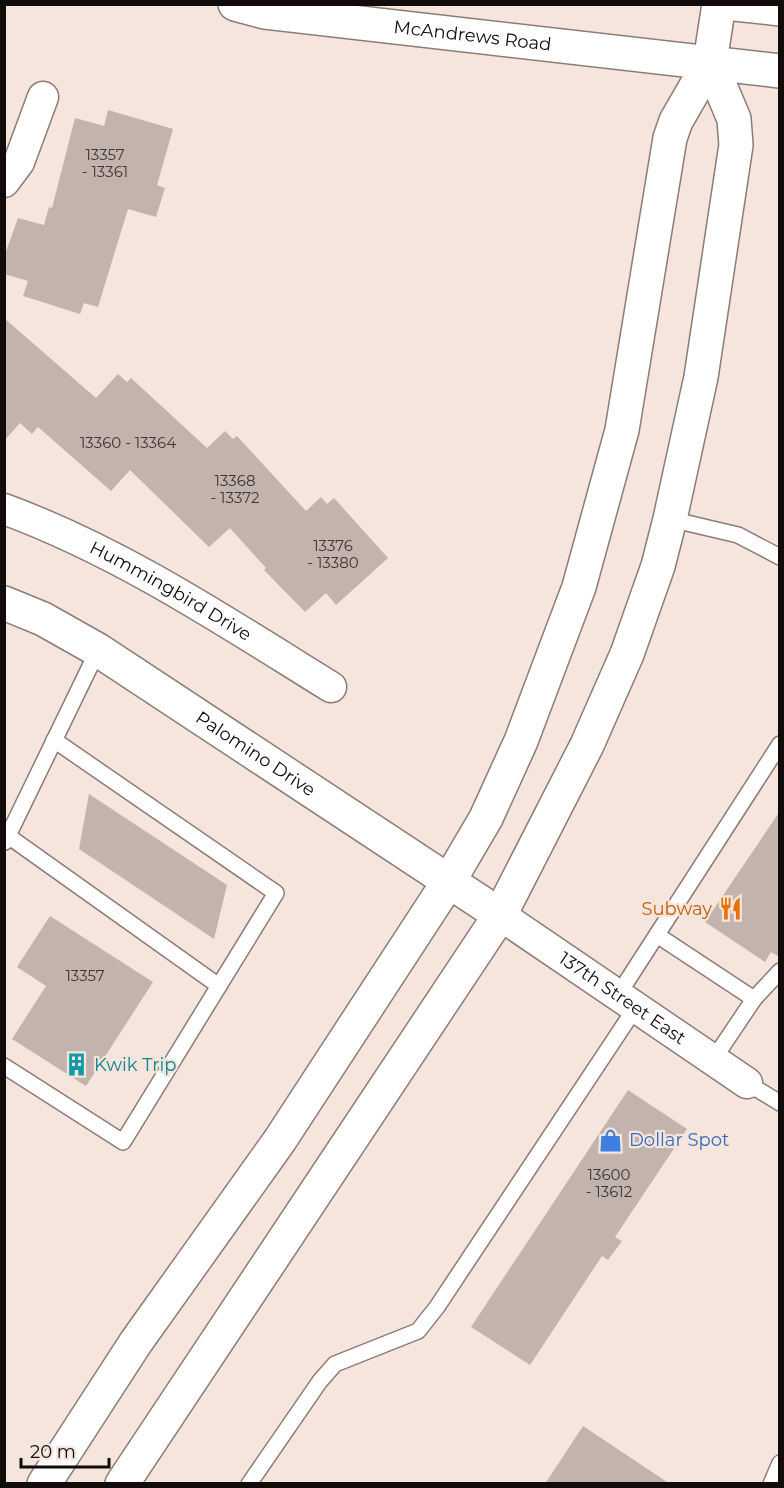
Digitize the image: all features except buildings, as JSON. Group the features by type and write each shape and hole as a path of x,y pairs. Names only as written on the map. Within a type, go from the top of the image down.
{"street":[{"name":"McAndrews Road","path":"235,4 265,12 780,71"},
{"path":"44,1484 136,1342 280,1140 449,880 486,818 521,741 579,587 622,430 670,138 676,121 710,62 719,4"},
{"path":"735,4 780,9"},
{"path":"122,1484 500,915 587,745 622,664 658,566 670,519 701,377 736,145 734,119 710,62"},
{"path":"4,182 18,162 43,97"},
{"name":"Hummingbird Drive","path":"4,508 55,528 167,587 331,687"},
{"name":"Palomino Drive","path":"4,603 42,619 98,650 500,915"},
{"name":"137th Street East","path":"500,915 747,1083"}],"lane":[{"path":"670,519 738,535 780,557"},
{"path":"98,650 6,837 219,986"},
{"path":"4,1066 123,1142 276,893 54,740"},
{"path":"249,1484 320,1381 335,1364 418,1331 437,1307 627,1001 657,935 780,744"},
{"path":"657,935 753,1000"},
{"path":"713,1060 753,1000 780,971"},
{"path":"747,1083 780,1103"},
{"path":"771,1484 780,1463"}],"place":[{"name":"Subway","path":"730,909"},
{"name":"Kwik Trip","path":"76,1065"},
{"name":"Dollar Spot","path":"611,1140"}]}
